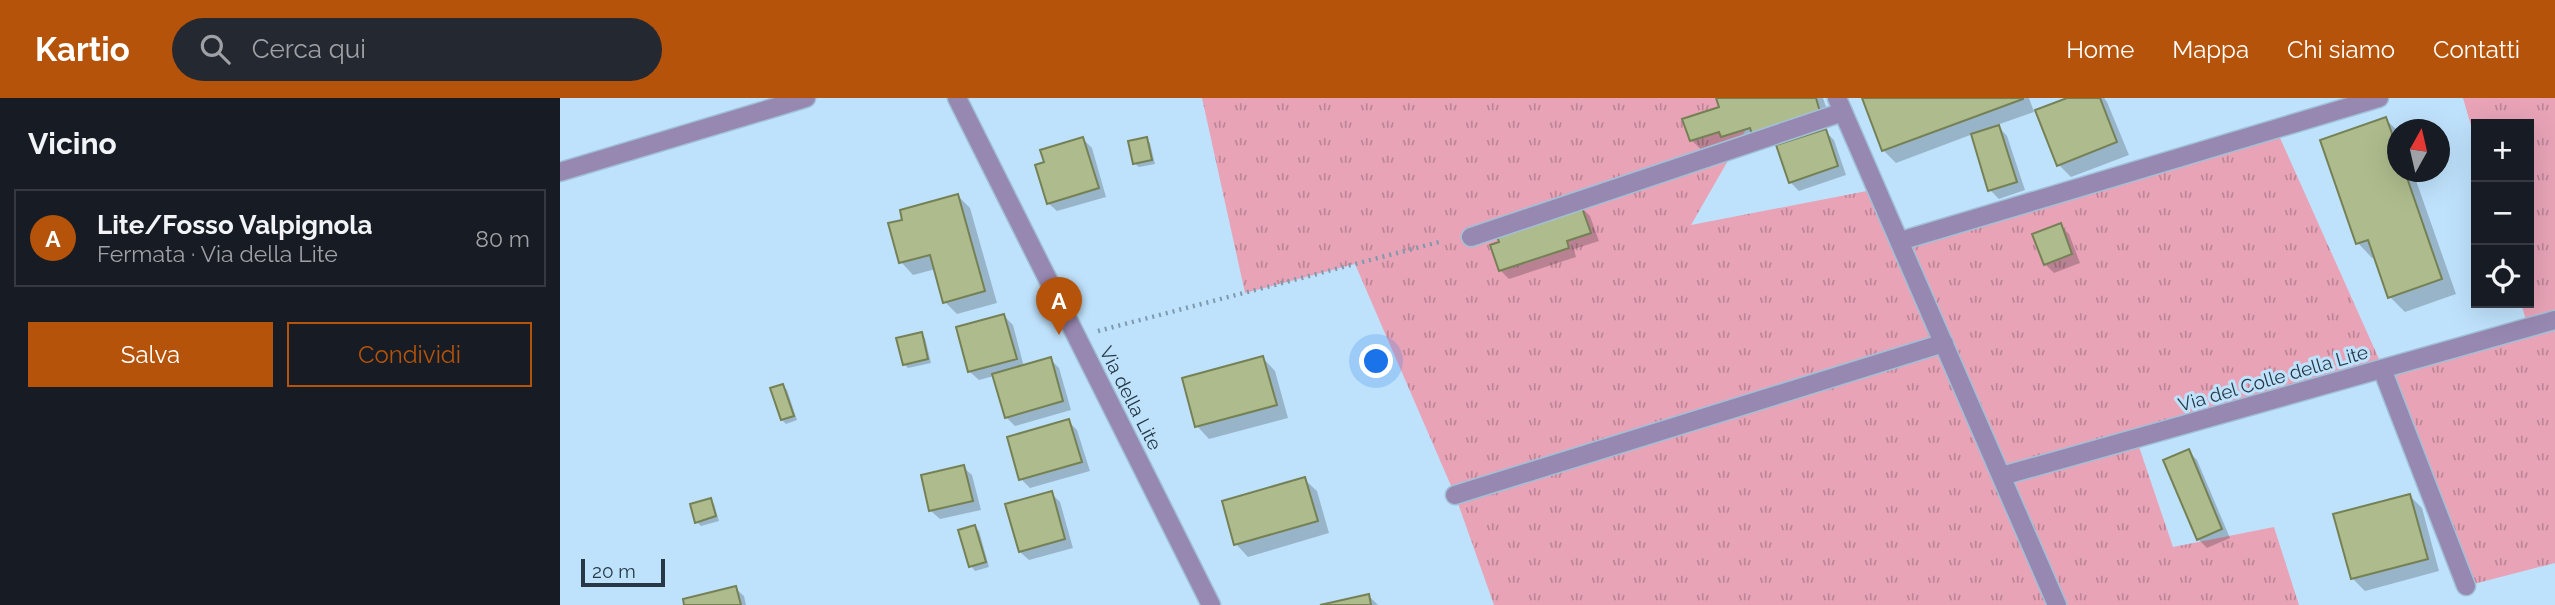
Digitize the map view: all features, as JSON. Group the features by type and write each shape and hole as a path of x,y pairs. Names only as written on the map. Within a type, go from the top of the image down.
{"street":[{"path":"560,172 806,98"},
{"name":"Via della Lite","path":"957,98 1211,605"},
{"path":"1900,240 2379,98"},
{"path":"1471,237 1840,105 2057,605"},
{"name":"Via del Colle della Lite","path":"2002,476 2555,320"},
{"path":"1455,495 1944,343"},
{"path":"2382,369 2466,586"}],"path":[{"path":"1077,337 1443,241"}],"green space":[{"path":"1202,98 1764,98 1691,225 1877,189 1900,240 2276,129 2383,368 2528,327 2522,308 2534,308 2534,119 2471,119 2471,126 2463,98 2555,98 2555,563 2466,586 2383,369 2136,438 2173,547 2274,527 2299,605 1494,605 1455,495 1355,264 1245,293"}],"building":[{"path":"1716,98 1816,98 1820,112 1752,134 1750,128 1721,137 1719,132 1690,141 1682,119 1719,107"},
{"path":"1862,98 2023,98 2023,99 1882,151"},
{"path":"2067,98 2100,98 2117,142 2057,166 2035,110"},
{"path":"2386,117 2387,182 2408,182 2442,279 2388,298 2368,240 2356,244 2320,140"},
{"path":"1999,125 2017,182 1988,191 1971,134"},
{"path":"1826,129 1838,166 1789,183 1776,145"},
{"path":"1083,137 1099,188 1047,204 1035,165 1044,162 1040,150"},
{"path":"1147,137 1152,160 1133,164 1128,141"},
{"path":"958,194 985,291 943,303 930,255 899,263 888,223 902,220 900,210"},
{"path":"1581,205 1591,233 1567,241 1569,248 1499,271 1490,245 1499,242 1496,233"},
{"path":"2061,223 2072,254 2044,265 2032,234"},
{"path":"1004,314 1017,359 968,372 956,327"},
{"path":"922,332 928,359 903,365 896,338"},
{"path":"1263,356 1277,405 1195,427 1182,378"},
{"path":"1051,357 1063,401 1005,418 992,374"},
{"path":"783,384 794,416 781,420 770,388"},
{"path":"1069,419 1082,462 1019,480 1007,437"},
{"path":"2189,449 2222,529 2197,540 2163,460"},
{"path":"964,465 973,501 929,511 921,475"},
{"path":"1305,477 1318,521 1234,545 1222,501"},
{"path":"1052,491 1065,539 1019,552 1005,504"},
{"path":"2410,494 2428,559 2351,579 2333,514"},
{"path":"711,498 716,516 695,523 690,504"},
{"path":"975,525 986,562 969,567 958,530"},
{"path":"736,586 741,605 684,605 683,599"},
{"path":"1369,594 1371,605 1320,605"}],"place":[{"name":"Lite/Fosso Valpignola","path":"1059,335"}]}
